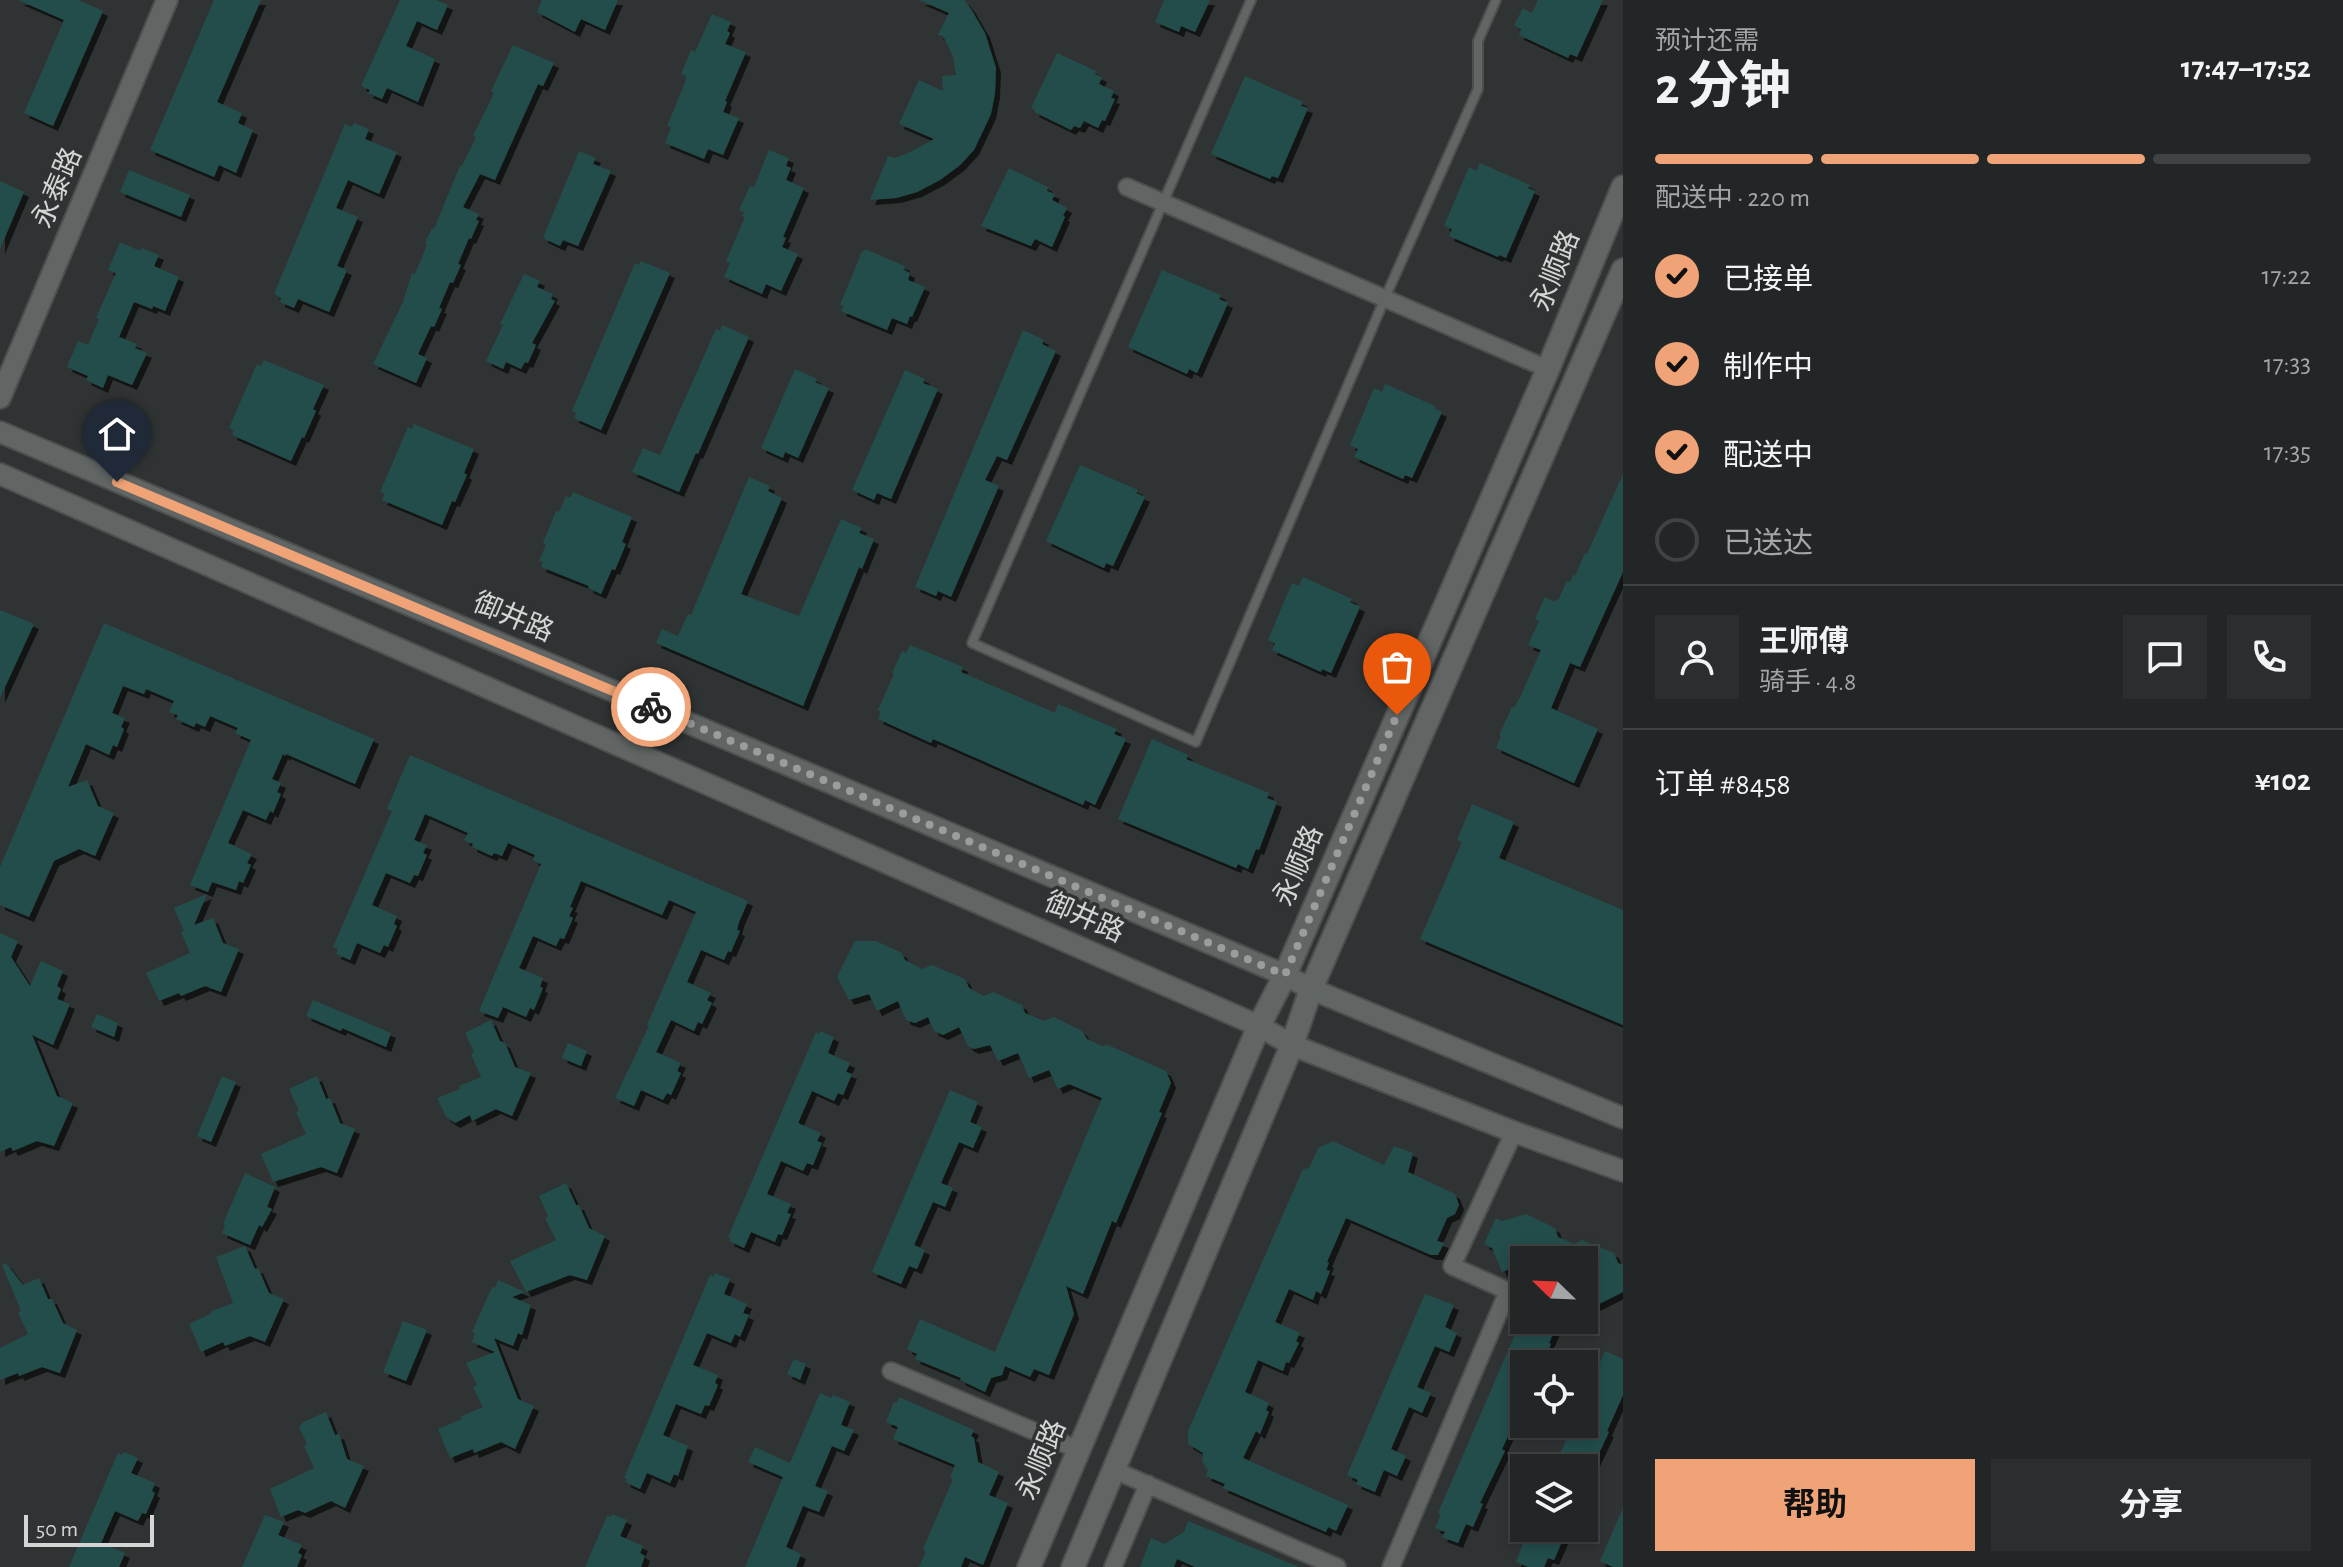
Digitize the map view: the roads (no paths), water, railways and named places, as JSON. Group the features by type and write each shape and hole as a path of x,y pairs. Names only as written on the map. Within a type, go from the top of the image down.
{"main road":[{"name":"永顺路","path":"1029,1567 1259,1026 1285,975 1548,369 1623,187"},
{"path":"1073,1567 1292,1045 1311,989 1623,270"}],"street":[{"name":"永泰路","path":"0,398 167,0"},
{"path":"1127,187 1548,369"},
{"name":"御井路","path":"0,432 1285,975 1311,989 1623,1118"},
{"name":"御井路","path":"0,474 1259,1026 1292,1045 1623,1171"},
{"path":"1391,1567 1508,1291 1452,1266 1514,1132"},
{"path":"891,1371 1079,1450"},
{"path":"1114,1470 1337,1567"},
{"path":"1113,1567 1148,1484"}],"lane":[{"path":"1251,0 972,643 1196,742 1385,298 1478,89 1478,41 1496,0"}]}
